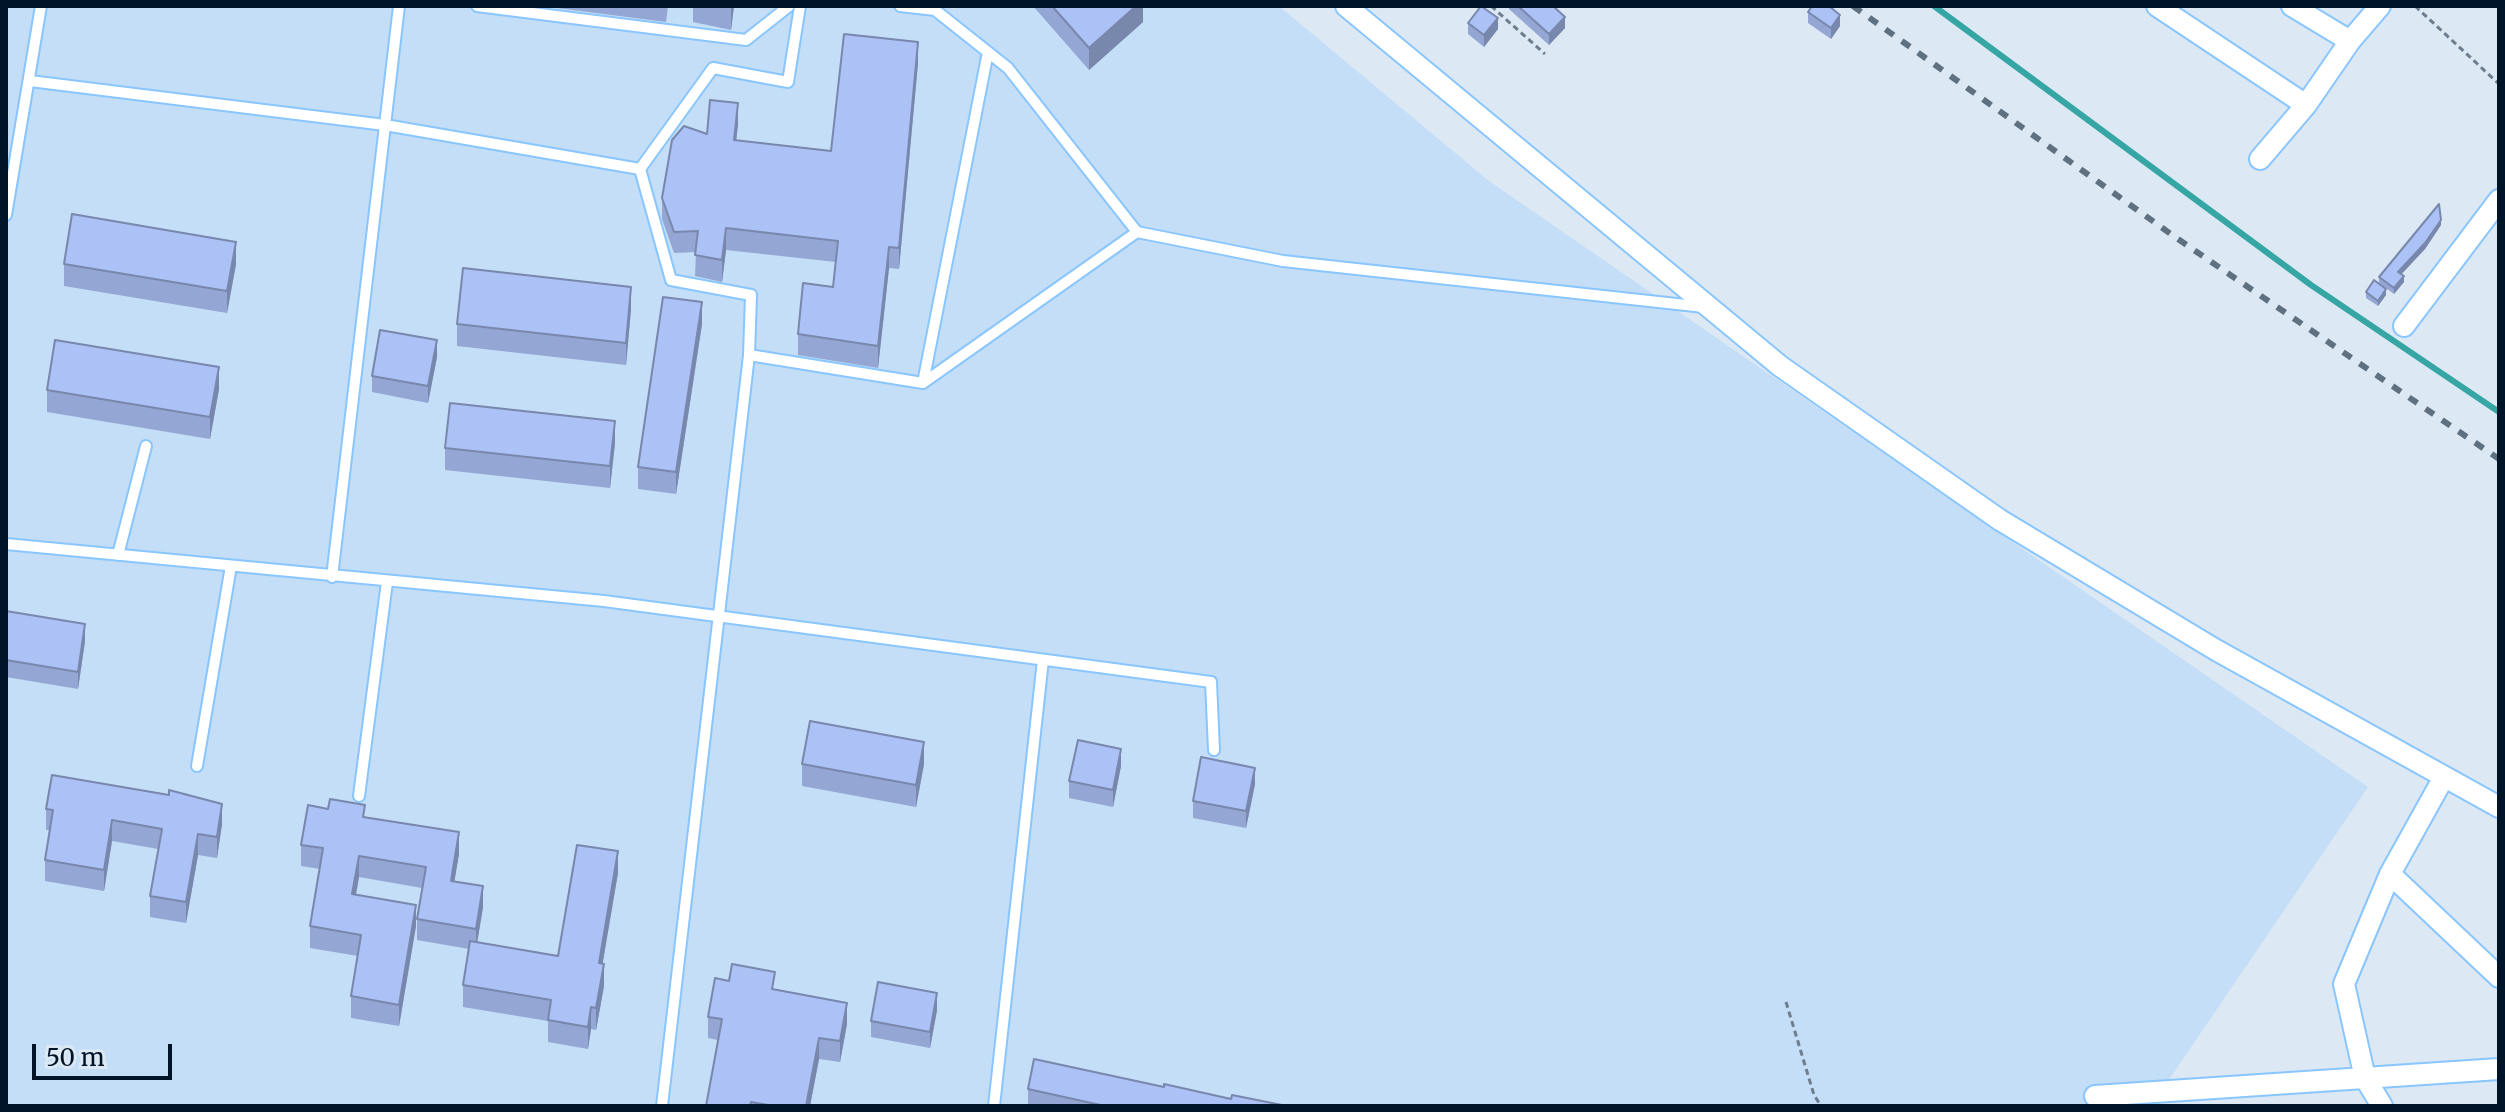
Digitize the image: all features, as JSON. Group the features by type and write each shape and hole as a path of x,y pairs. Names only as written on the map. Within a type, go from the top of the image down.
{"street":[{"path":"1346,6 1780,366 2000,520 2216,650 2499,807"},
{"path":"2157,6 2306,105"},
{"path":"2292,6 2350,41"},
{"path":"2260,159 2306,105 2350,41 2380,6"},
{"path":"2404,326 2499,200"},
{"path":"2382,1106 2365,1078 2344,984 2390,874 2444,777"},
{"path":"2390,874 2499,977"},
{"path":"2095,1096 2499,1069"}],"lane":[{"path":"6,215 41,6"},
{"path":"332,577 399,6"},
{"path":"477,6 746,40 789,6"},
{"path":"640,169 713,68 788,82 800,6"},
{"path":"900,6 935,10 1008,68 1137,232 1283,261 1706,307"},
{"path":"923,383 988,52"},
{"path":"30,81 385,125 640,169"},
{"path":"640,169 671,280 751,295 749,355 662,1106"},
{"path":"749,355 923,383 1137,232"},
{"path":"118,555 146,446"},
{"path":"6,544 604,601 1211,682 1214,750"},
{"path":"197,766 231,566"},
{"path":"359,796 387,582"},
{"path":"994,1106 1043,660"}],"path":[{"path":"1491,6 1545,54"},
{"path":"2415,6 2499,84"},
{"path":"1786,1002 1814,1095 1821,1106"}],"shaded area":[{"path":"6,6 1279,6 1489,181 2368,787 2151,1106 6,1106"}],"building":[{"path":"1052,6 1136,6 1089,48"},
{"path":"1481,6 1498,18 1484,35 1468,23"},
{"path":"1518,6 1553,6 1565,17 1549,34"},
{"path":"1812,6 1829,6 1840,15 1831,28 1808,12"},
{"path":"844,34 918,42 899,248 889,247 878,346 798,334 803,283 833,287 838,241 726,228 722,260 695,255 698,231 674,232 662,198 672,140 684,126 707,134 710,100 738,103 734,140 831,151"},
{"path":"2439,204 2441,220 2398,272 2404,276 2394,288 2379,277"},
{"path":"72,214 236,242 227,291 64,264"},
{"path":"463,268 631,287 626,343 457,324"},
{"path":"2374,280 2386,289 2378,301 2366,292"},
{"path":"663,297 702,302 676,472 638,467"},
{"path":"380,330 437,340 428,386 372,376"},
{"path":"55,340 219,367 210,417 47,390"},
{"path":"450,403 615,421 610,466 445,448"},
{"path":"6,611 85,624 78,672 6,660"},
{"path":"810,721 924,742 916,785 802,764"},
{"path":"1078,740 1121,749 1113,790 1069,781"},
{"path":"1201,757 1255,768 1246,811 1193,801"},
{"path":"52,775 169,795 169,790 222,804 217,837 198,834 186,902 150,896 162,829 112,820 104,870 45,860 53,810 46,809"},
{"path":"330,799 365,805 363,817 459,832 451,881 483,886 476,929 417,919 426,867 359,856 352,894 416,905 399,1005 351,996 361,935 310,926 323,848 301,845 308,805 328,809"},
{"path":"577,845 618,851 599,963 604,964 596,1008 591,1007 588,1027 548,1020 551,1000 463,985 470,941 558,956"},
{"path":"732,964 775,972 772,989 847,1003 840,1041 819,1038 806,1106 751,1102 750,1106 706,1106 722,1019 708,1017 715,978 729,981"},
{"path":"878,982 937,993 930,1032 871,1021"},
{"path":"1034,1059 1164,1087 1164,1084 1231,1099 1232,1095 1287,1106 1105,1106 1028,1089"}],"waterway":[{"path":"1934,6 2311,285 2499,412"}],"railway":[{"path":"1853,6 2175,237 2499,459"}]}
